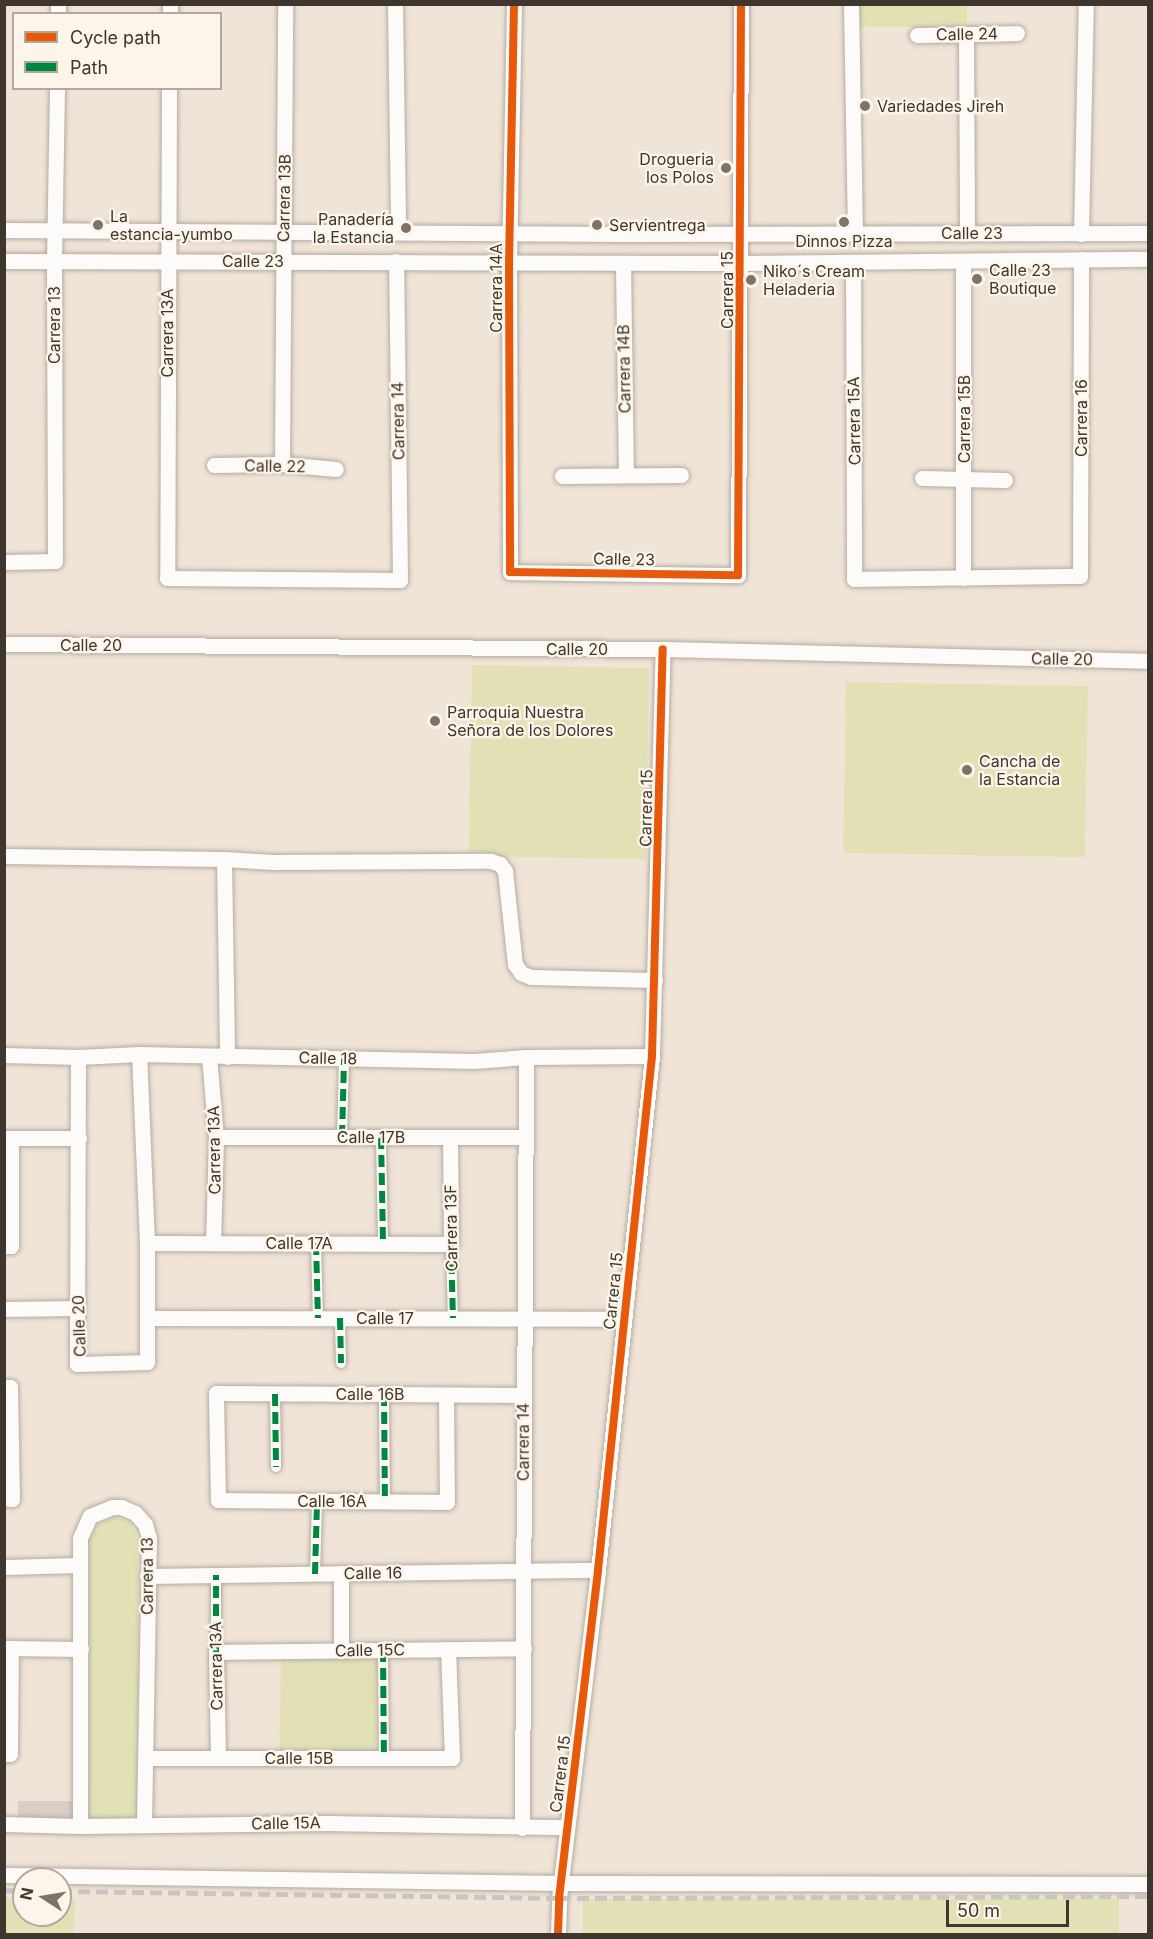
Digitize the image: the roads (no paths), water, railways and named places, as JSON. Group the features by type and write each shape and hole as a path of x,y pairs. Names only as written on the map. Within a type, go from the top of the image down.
{"street":[{"name":"Carrera 13B","path":"282,464 285,4"},
{"path":"395,4 398,232"},
{"name":"Carrera 14A","path":"510,572 509,263 514,4"},
{"name":"Carrera 15","path":"738,575 741,4"},
{"path":"851,4 855,234"},
{"path":"1081,234 1086,4"},
{"name":"Calle 24","path":"917,35 1017,33"},
{"path":"966,34 967,233"},
{"name":"Carrera 13","path":"4,562 55,561 54,230 57,90"},
{"name":"Carrera 13A","path":"169,90 167,578 400,580"},
{"name":"Calle 23","path":"4,230 1149,234"},
{"name":"Carrera 16","path":"963,578 1080,576 1081,259"},
{"name":"Calle 23","path":"4,261 741,263 1149,259"},
{"name":"Carrera 14","path":"396,261 400,580"},
{"name":"Carrera 15B","path":"963,261 963,578"},
{"name":"Carrera 15A","path":"853,262 854,579 963,578"},
{"name":"Carrera 14B","path":"623,263 626,476"},
{"name":"Calle 22","path":"214,465 282,464 336,469"},
{"path":"562,476 681,475"},
{"path":"922,478 1005,480"},
{"name":"Calle 23","path":"510,572 738,575"},
{"name":"Calle 20","path":"4,644 663,649 1149,661"},
{"name":"Carrera 15","path":"558,1935 561,1883 598,1570 652,1056 663,649"},
{"path":"4,856 224,859 273,862 472,861 500,864 505,871 514,964 521,973 531,977 655,980"},
{"path":"224,859 227,1057"},
{"name":"Calle 20","path":"78,1057 77,1364 147,1362 147,1243 139,1054"},
{"name":"Calle 18","path":"4,1055 78,1057 139,1054 474,1060 526,1057 652,1056"},
{"name":"Carrera 13A","path":"209,1056 216,1137 213,1243"},
{"name":"Carrera 14","path":"522,1828 526,1057"},
{"path":"342,1137 344,1058"},
{"name":"Calle 17B","path":"216,1137 525,1137"},
{"path":"381,1137 383,1244"},
{"name":"Carrera 13F","path":"450,1137 453,1318"},
{"path":"8,1246 8,1138 79,1138"},
{"name":"Calle 17A","path":"147,1243 451,1244"},
{"path":"316,1243 318,1318"},
{"path":"4,1309 77,1308"},
{"name":"Calle 17","path":"147,1318 623,1319"},
{"path":"340,1318 341,1363"},
{"path":"7,1387 8,1498"},
{"name":"Calle 16B","path":"218,1500 216,1393 524,1395"},
{"path":"275,1394 276,1467"},
{"path":"384,1394 385,1501"},
{"name":"Calle 16A","path":"218,1500 447,1502 446,1395"},
{"path":"315,1574 317,1502"},
{"name":"Carrera 13","path":"80,1826 80,1538 86,1521 100,1510 122,1507 140,1518 148,1531 144,1825"},
{"path":"4,1567 79,1565"},
{"name":"Calle 16","path":"147,1576 598,1570"},
{"path":"341,1651 342,1574"},
{"name":"Carrera 13A","path":"216,1575 218,1757"},
{"path":"7,1754 8,1648 81,1649"},
{"name":"Calle 15C","path":"216,1652 524,1648"},
{"name":"Calle 15B","path":"146,1758 452,1758 448,1649"},
{"path":"383,1650 384,1758"},
{"name":"Calle 15A","path":"4,1824 80,1826 327,1822 522,1828 567,1827"},
{"path":"4,1875 561,1883 1149,1884"}],"railway":[{"path":"4,1890 12,1890"},
{"path":"72,1891 559,1898 1148,1896"}],"place":[{"name":"Variedades Jireh","path":"865,106"},
{"name":"Drogueria los Polos","path":"726,168"},
{"name":"Dinnos Pizza","path":"844,222"},
{"name":"La estancia-yumbo","path":"98,225"},
{"name":"Servientrega","path":"597,225"},
{"name":"Panadería la Estancia","path":"406,228"},
{"name":"Calle 23 Boutique","path":"977,279"},
{"name":"Niko´s Cream Heladeria","path":"751,280"},
{"name":"Parroquia Nuestra Señora de los Dolores","path":"435,721"},
{"name":"Cancha de la Estancia","path":"967,770"}]}
